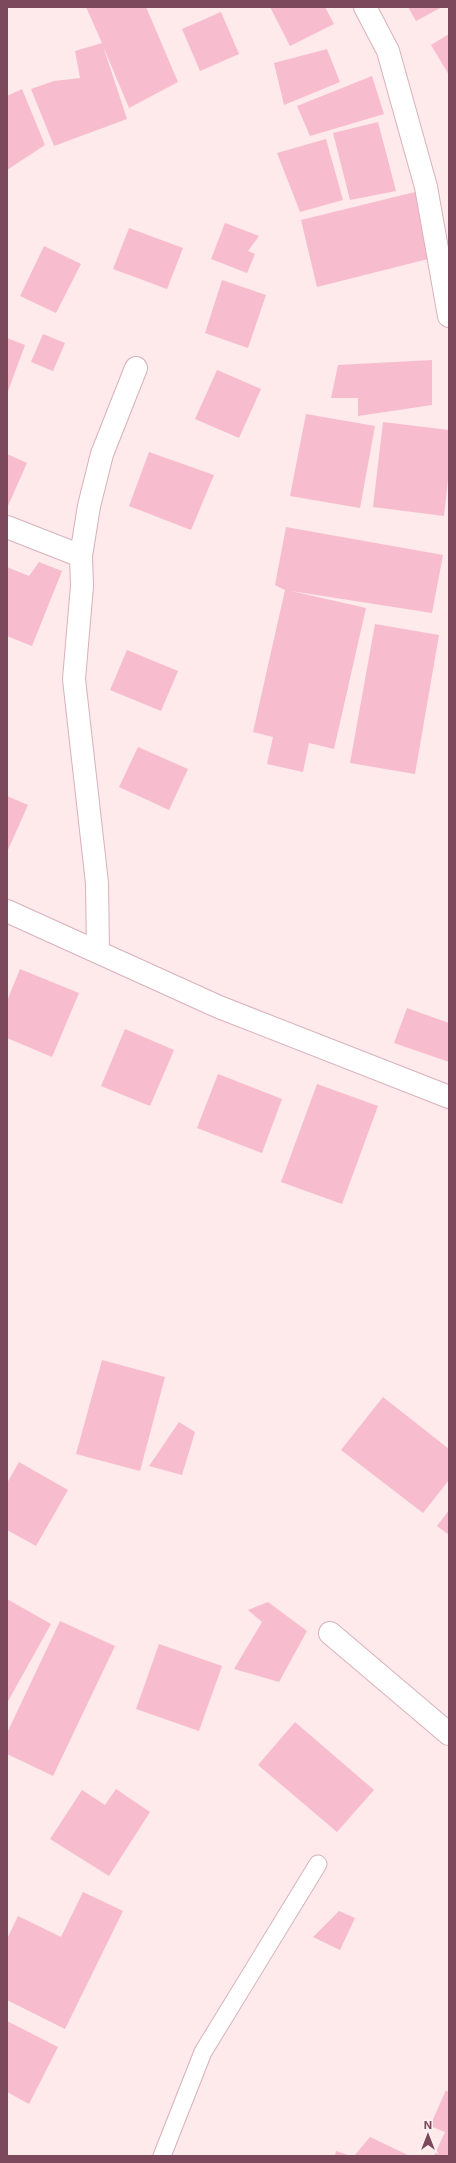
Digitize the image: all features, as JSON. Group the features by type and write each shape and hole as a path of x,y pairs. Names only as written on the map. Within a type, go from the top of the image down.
{"street":[{"path":"365,7 388,51 426,186 449,316"},
{"path":"98,952 97,883 74,679 82,586 81,556 89,506 102,454 136,368"},
{"path":"7,527 81,556"},
{"path":"7,911 219,1007 449,1097"},
{"path":"330,1633 449,1734"}],"lane":[{"path":"162,2156 203,2052 318,1864"}],"building":[{"path":"86,7 146,7 178,82 129,108 103,46 127,119 54,146 31,89 54,81 80,78 75,51 102,43"},
{"path":"270,7 325,7 334,24 290,46"},
{"path":"408,7 442,7 416,21"},
{"path":"221,12 239,54 200,71 182,29"},
{"path":"449,34 449,75 431,45"},
{"path":"327,49 340,82 284,105 274,63"},
{"path":"372,76 384,114 310,136 297,106"},
{"path":"22,89 45,145 7,170 7,96"},
{"path":"378,122 396,191 350,200 333,133"},
{"path":"326,139 343,200 300,212 277,153"},
{"path":"415,192 432,258 317,287 301,220"},
{"path":"225,223 259,236 248,251 255,254 247,273 211,259"},
{"path":"129,228 183,248 167,289 113,269"},
{"path":"44,246 81,264 56,313 20,296"},
{"path":"222,280 266,295 248,348 205,333"},
{"path":"43,334 65,343 53,371 31,362"},
{"path":"7,338 25,345 7,394"},
{"path":"432,360 432,405 358,416 358,398 331,398 338,365"},
{"path":"217,370 261,389 239,438 195,419"},
{"path":"306,414 375,426 360,508 290,496"},
{"path":"383,422 449,430 449,471 444,516 373,507"},
{"path":"149,452 214,475 191,530 129,506"},
{"path":"7,454 27,463 7,508"},
{"path":"286,527 443,555 432,613 291,591 366,608 334,749 309,743 303,772 267,764 273,737 253,732 285,590 275,585"},
{"path":"39,562 62,571 32,646 7,636 7,567 29,576"},
{"path":"375,624 439,635 415,774 350,763"},
{"path":"127,650 178,671 161,711 110,690"},
{"path":"138,747 188,769 169,810 119,787"},
{"path":"7,796 28,805 7,852"},
{"path":"20,969 79,993 52,1057 7,1038 7,1001"},
{"path":"407,1008 449,1023 449,1062 394,1043"},
{"path":"125,1029 174,1050 150,1106 101,1086"},
{"path":"218,1074 282,1099 262,1153 197,1128"},
{"path":"317,1084 378,1106 342,1204 281,1182"},
{"path":"102,1360 165,1377 140,1471 76,1454"},
{"path":"383,1397 449,1449 449,1480 423,1513 341,1450"},
{"path":"179,1422 195,1432 182,1475 149,1466"},
{"path":"19,1462 68,1490 36,1546 7,1530 7,1483"},
{"path":"449,1510 449,1535 437,1526"},
{"path":"7,1599 51,1624 7,1703"},
{"path":"268,1602 307,1631 279,1682 234,1669 262,1622 248,1610"},
{"path":"60,1621 115,1646 53,1776 7,1754 7,1733"},
{"path":"159,1644 222,1666 199,1731 136,1709"},
{"path":"295,1722 374,1790 337,1832 258,1765"},
{"path":"116,1789 150,1812 109,1876 50,1839 82,1790 105,1805"},
{"path":"83,1892 123,1911 65,2029 7,2000 7,1939 18,1916 61,1937"},
{"path":"339,1911 355,1918 340,1950 313,1937"},
{"path":"7,2021 58,2047 29,2104 7,2092"},
{"path":"446,2090 449,2093 449,2156 434,2156 445,2132 430,2126"},
{"path":"370,2137 410,2156 354,2156"},
{"path":"336,2151 351,2156 335,2156"}]}
